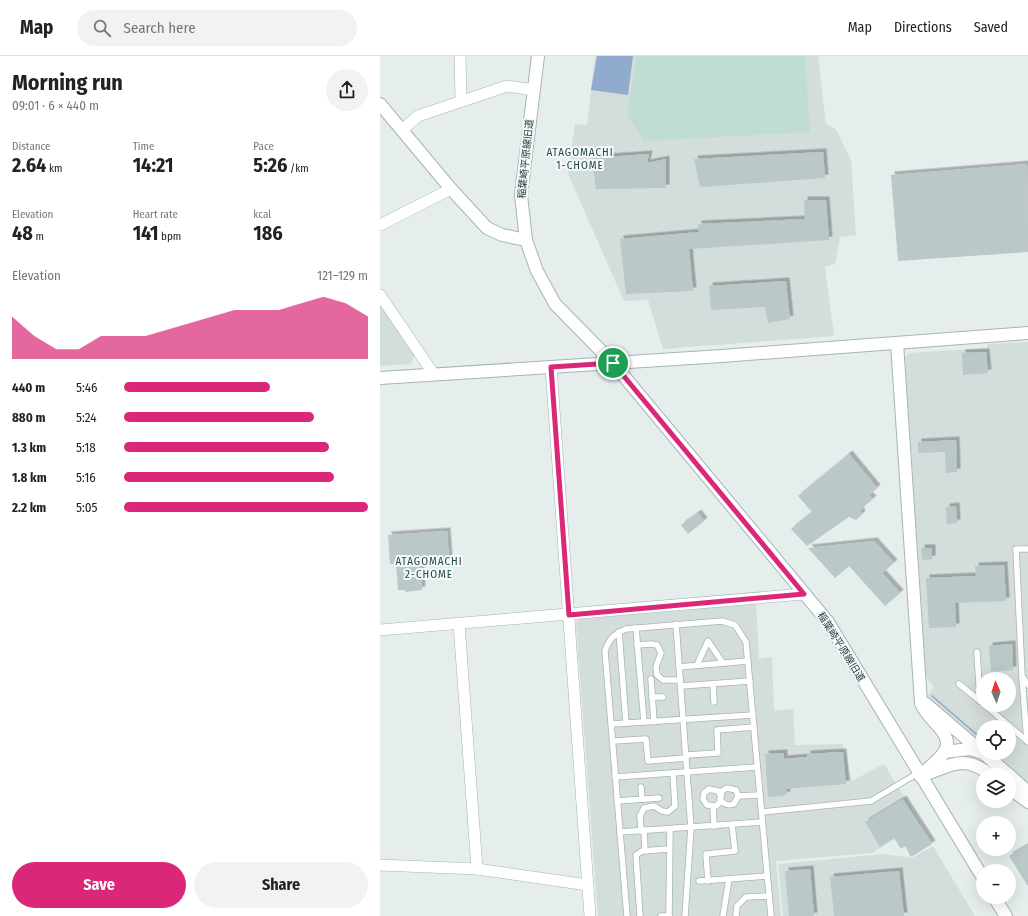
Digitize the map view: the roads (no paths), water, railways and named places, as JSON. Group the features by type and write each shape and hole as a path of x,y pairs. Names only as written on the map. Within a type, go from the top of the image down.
{"street":[{"path":"460,56 461,101"},
{"name":"稲葉崎平原線旧道","path":"538,56 521,195 526,240 537,271 555,304 613,363 828,622 919,775 976,867"},
{"path":"402,130 418,116 507,86 534,90"},
{"path":"382,111 402,130 451,189 487,228 502,235 526,240"},
{"path":"380,225 451,189"},
{"path":"380,295 434,374"},
{"path":"380,378 1028,333"},
{"path":"897,343 921,698 923,709 946,737 948,742 944,752 919,775"},
{"path":"551,367 590,916"},
{"path":"380,630 804,594"},
{"path":"459,624 477,870"},
{"path":"921,698 976,748"},
{"path":"944,752 970,748 976,750"},
{"path":"991,760 1000,768"},
{"path":"919,775 960,762 967,762 981,768"},
{"path":"1016,781 1028,792"},
{"path":"1016,793 1028,802"},
{"path":"380,865 477,870 588,885"},
{"path":"998,904 1006,916"}],"lane":[{"path":"1028,549 1016,549 1022,676 1028,741"},
{"path":"626,916 612,724 605,652 609,640 619,632 636,628 722,621 735,626 742,633 746,642 771,916"},
{"path":"676,624 691,828 686,916"},
{"path":"636,628 644,722"},
{"path":"619,632 626,723"},
{"path":"697,665 708,641 723,663"},
{"path":"637,645 657,645 661,654 656,666 657,675 663,680 680,683 713,684 750,681"},
{"path":"977,652 979,672"},
{"path":"679,667 748,661"},
{"path":"1022,676 1028,685"},
{"path":"651,678 654,722"},
{"path":"713,684 714,702"},
{"path":"959,684 976,698"},
{"path":"652,697 663,697"},
{"path":"993,712 1028,741"},
{"path":"612,724 753,714"},
{"path":"613,741 646,739 648,761 718,753 717,730 754,727"},
{"path":"616,777 757,767"},
{"path":"645,851 640,816 644,808 654,806 662,811 668,812 675,806 673,773"},
{"path":"762,812 871,801 919,775"},
{"path":"641,787 642,799"},
{"path":"720,798 718,791 712,789 704,793 704,801 707,805 712,806 718,804 720,798 724,789 730,788 736,790 738,796 734,804 729,805 724,804 720,798"},
{"path":"738,796 760,795"},
{"path":"617,800 659,798"},
{"path":"712,806 714,826"},
{"path":"620,832 762,822"},
{"path":"708,881 706,854 735,851 732,825"},
{"path":"661,916 669,916 670,829"},
{"path":"640,916 636,855 642,851 669,849"},
{"path":"699,881 767,876"},
{"path":"723,916 729,879"},
{"path":"736,916 737,906 746,897 769,896"}],"water":[{"path":"597,56 633,56 628,95 591,90"},
{"path":"932,695 976,733 976,735 931,696"}],"district":[{"name":"ATAGOMACHI 1-CHOME","path":"580,158"},
{"name":"ATAGOMACHI 2-CHOME","path":"429,567"}]}
